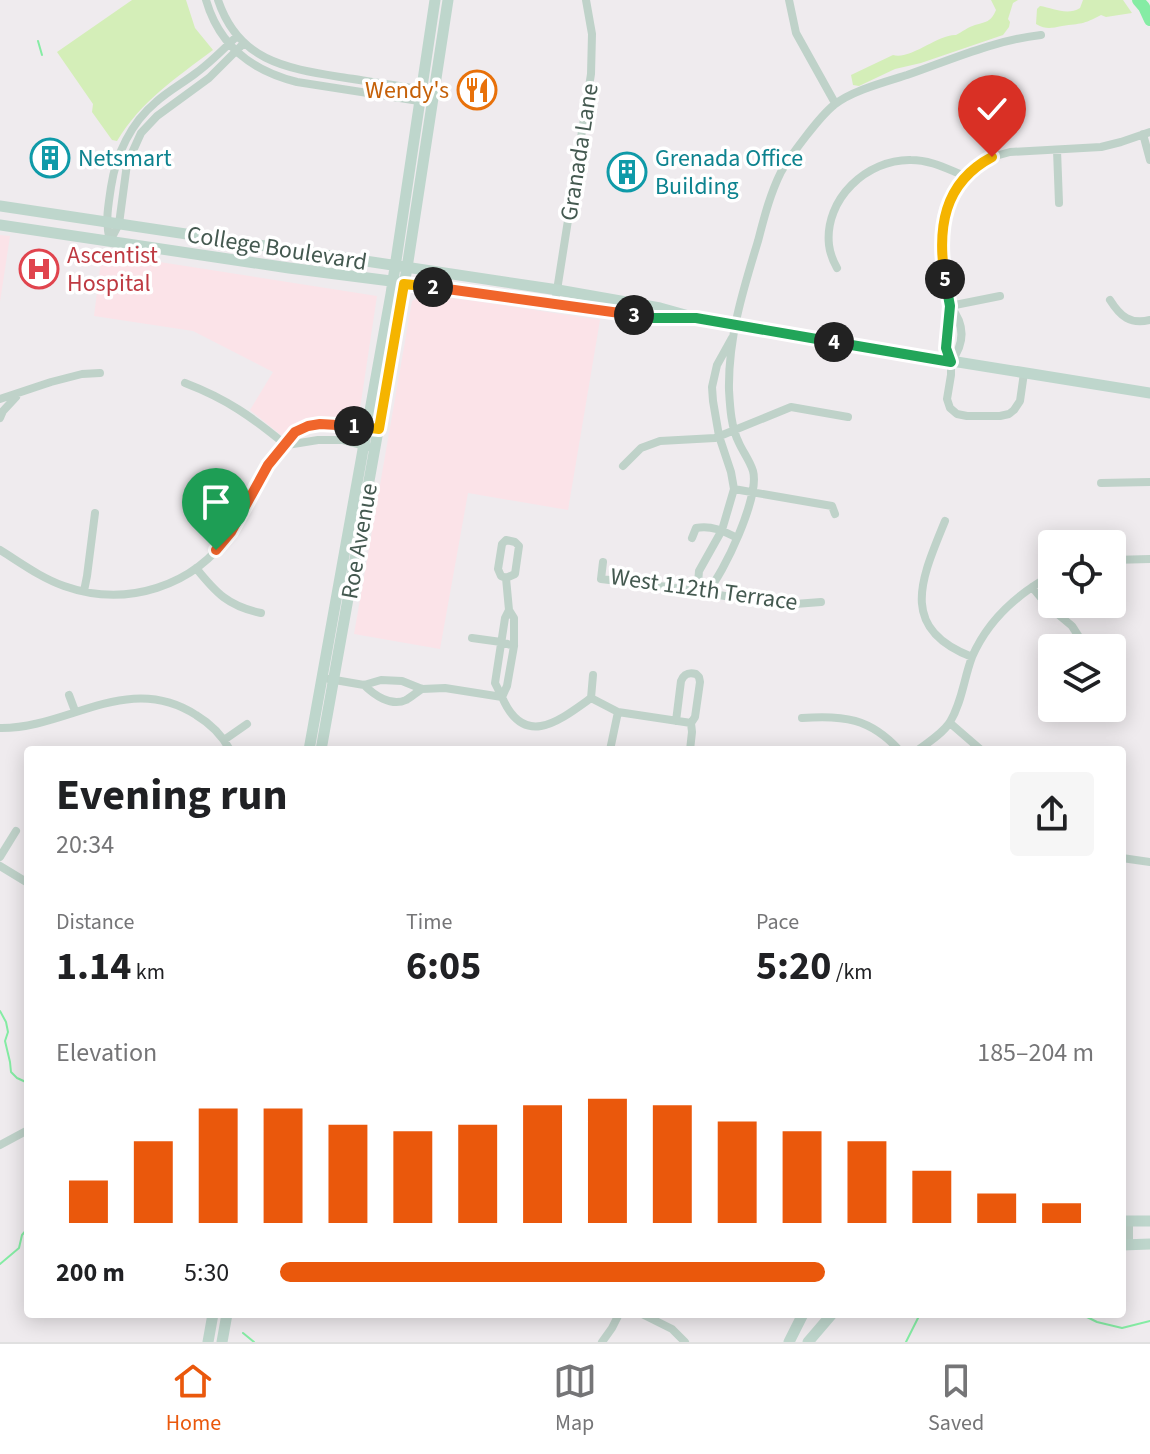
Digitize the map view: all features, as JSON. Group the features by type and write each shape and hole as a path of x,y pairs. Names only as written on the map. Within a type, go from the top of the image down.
{"main road":[{"name":"Roe Avenue","path":"401,267 408,175 435,0"},
{"name":"Roe Avenue","path":"310,746 327,679 401,267 418,199 448,0"},
{"path":"411,155 414,169 421,177"},
{"path":"408,175 414,183 414,196 418,199"},
{"name":"College Boulevard","path":"0,206 558,290 660,308 733,332 1150,393"},
{"name":"College Boulevard","path":"0,225 654,318 696,318"},
{"name":"Roe Avenue","path":"321,746 327,679"},
{"path":"1126,1221 1150,1221"},
{"path":"1126,1244 1150,1244"},
{"path":"208,1342 212,1318"},
{"path":"222,1342 226,1318"},
{"path":"789,1342 801,1318"},
{"path":"808,1342 829,1318"}],"street":[{"path":"206,0 218,29 229,44 248,62 277,77 336,88 420,95"},
{"path":"218,0 223,14 241,40 263,58 278,65 433,98"},
{"name":"Granada Lane","path":"555,303 591,74 592,34 586,0"},
{"path":"789,0 796,33 835,103"},
{"path":"733,332 729,392 734,430 753,472 752,493 737,538 715,584 706,593 698,583 699,571 722,530 734,489 719,436 712,387 717,365 733,332 768,205 782,171 835,103 867,88 994,45 1041,35"},
{"path":"110,242 106,222 113,174 128,135 157,101 195,74 229,44 241,40"},
{"path":"110,242 119,224 127,164 137,141 151,121 209,78 237,51 241,40"},
{"path":"336,88 338,76"},
{"path":"1024,373 1020,401 1009,414 967,416 957,414 950,408 947,399 951,362 959,351 960,324 958,315 950,306 942,256 943,229 952,197 965,176 977,165 1003,153 1101,147 1147,133 1150,160"},
{"path":"1057,150 1059,203"},
{"path":"117,159 127,164"},
{"path":"837,268 829,246 831,221 842,196 863,175 889,163 912,159 938,164 965,176"},
{"path":"950,306 1000,296"},
{"path":"1110,300 1125,319 1150,320"},
{"path":"0,399 51,382 100,373"},
{"path":"185,383 225,400 286,445 342,440 370,447"},
{"path":"0,418 20,393"},
{"path":"623,466 641,448 660,441 719,436 791,407 848,417"},
{"path":"0,550 53,582 84,591 115,595 155,590 196,568 226,539 268,465 295,432 308,426 331,424 373,429"},
{"path":"1101,483 1150,482"},
{"path":"734,489 832,506 835,514"},
{"path":"226,539 199,516 201,506 215,504 238,520"},
{"path":"84,591 95,513"},
{"path":"945,521 922,583 923,613 943,642 972,657"},
{"path":"692,538 694,531 700,527 722,530 737,538"},
{"path":"1126,560 1150,559"},
{"name":"West 112th Terrace","path":"603,562 601,579 782,605 821,602"},
{"path":"196,568 232,604 261,613"},
{"path":"502,697 514,646 514,618 509,610 506,578"},
{"path":"923,746 950,723 972,657 985,634 1016,598 1038,583"},
{"path":"1032,587 1077,634"},
{"path":"509,610 505,618 495,683 514,718 540,726 557,722 591,698 593,675"},
{"path":"472,638 514,646"},
{"path":"676,721 681,681 691,673 699,677 700,682 695,717 691,723 691,746"},
{"path":"327,679 364,685 381,680 402,681 422,689 445,688 502,697"},
{"path":"364,685 382,699 400,702 422,689"},
{"path":"69,695 75,711"},
{"path":"591,698 618,712 691,723"},
{"path":"0,728 36,724 105,702 154,700 188,709 212,726 228,746"},
{"path":"611,746 618,712"},
{"path":"802,718 839,717 864,723 895,746"},
{"path":"950,723 977,746"},
{"path":"224,740 247,724"},
{"path":"0,857 16,831"},
{"path":"1126,859 1150,862"},
{"path":"0,866 24,881"},
{"path":"0,1145 24,1132"},
{"path":"1126,1221 1126,1244"},
{"path":"602,1342 617,1318"},
{"path":"650,1318 672,1329 685,1342"}],"shaded area":[{"path":"0,235 10,236 0,302"},
{"path":"102,253 377,296 358,422 323,421 305,425 282,436 250,410 273,372 193,331 94,316"},
{"path":"421,295 600,320 568,510 468,493 440,649 354,634 412,301"}],"green space":[{"path":"132,0 186,0 195,28 213,50 148,102 117,141 112,140 92,112 93,104 57,52"},
{"path":"991,0 1018,0 1013,3 1009,27 1003,35 895,69 859,86 853,85 851,75 893,55 908,54 988,21 996,10"},
{"path":"1083,0 1123,0 1132,13 1101,15 1090,21 1052,28 1036,24 1040,6 1070,11 1080,8"}],"waterway":[{"path":"1138,0 1150,20"},
{"path":"38,41 42,55"},
{"path":"0,1011 8,1032 5,1041 11,1072 24,1081"},
{"path":"0,1264 19,1248 24,1233"},
{"path":"906,1342 918,1318"},
{"path":"1089,1318 1122,1328 1150,1321"},
{"path":"243,1333 254,1342"}],"place":[{"name":"Wendy's","path":"477,90"},
{"name":"Netsmart","path":"50,158"},
{"name":"Grenada Office Building","path":"627,172"},
{"name":"Ascentist Hospital","path":"39,269"}],"route":[{"path":"216,550 231,532 268,465 295,432 320,424 379,429 404,284 654,318 696,318 951,362 946,348 950,306 941,245 946,212 965,176 992,157"}]}
